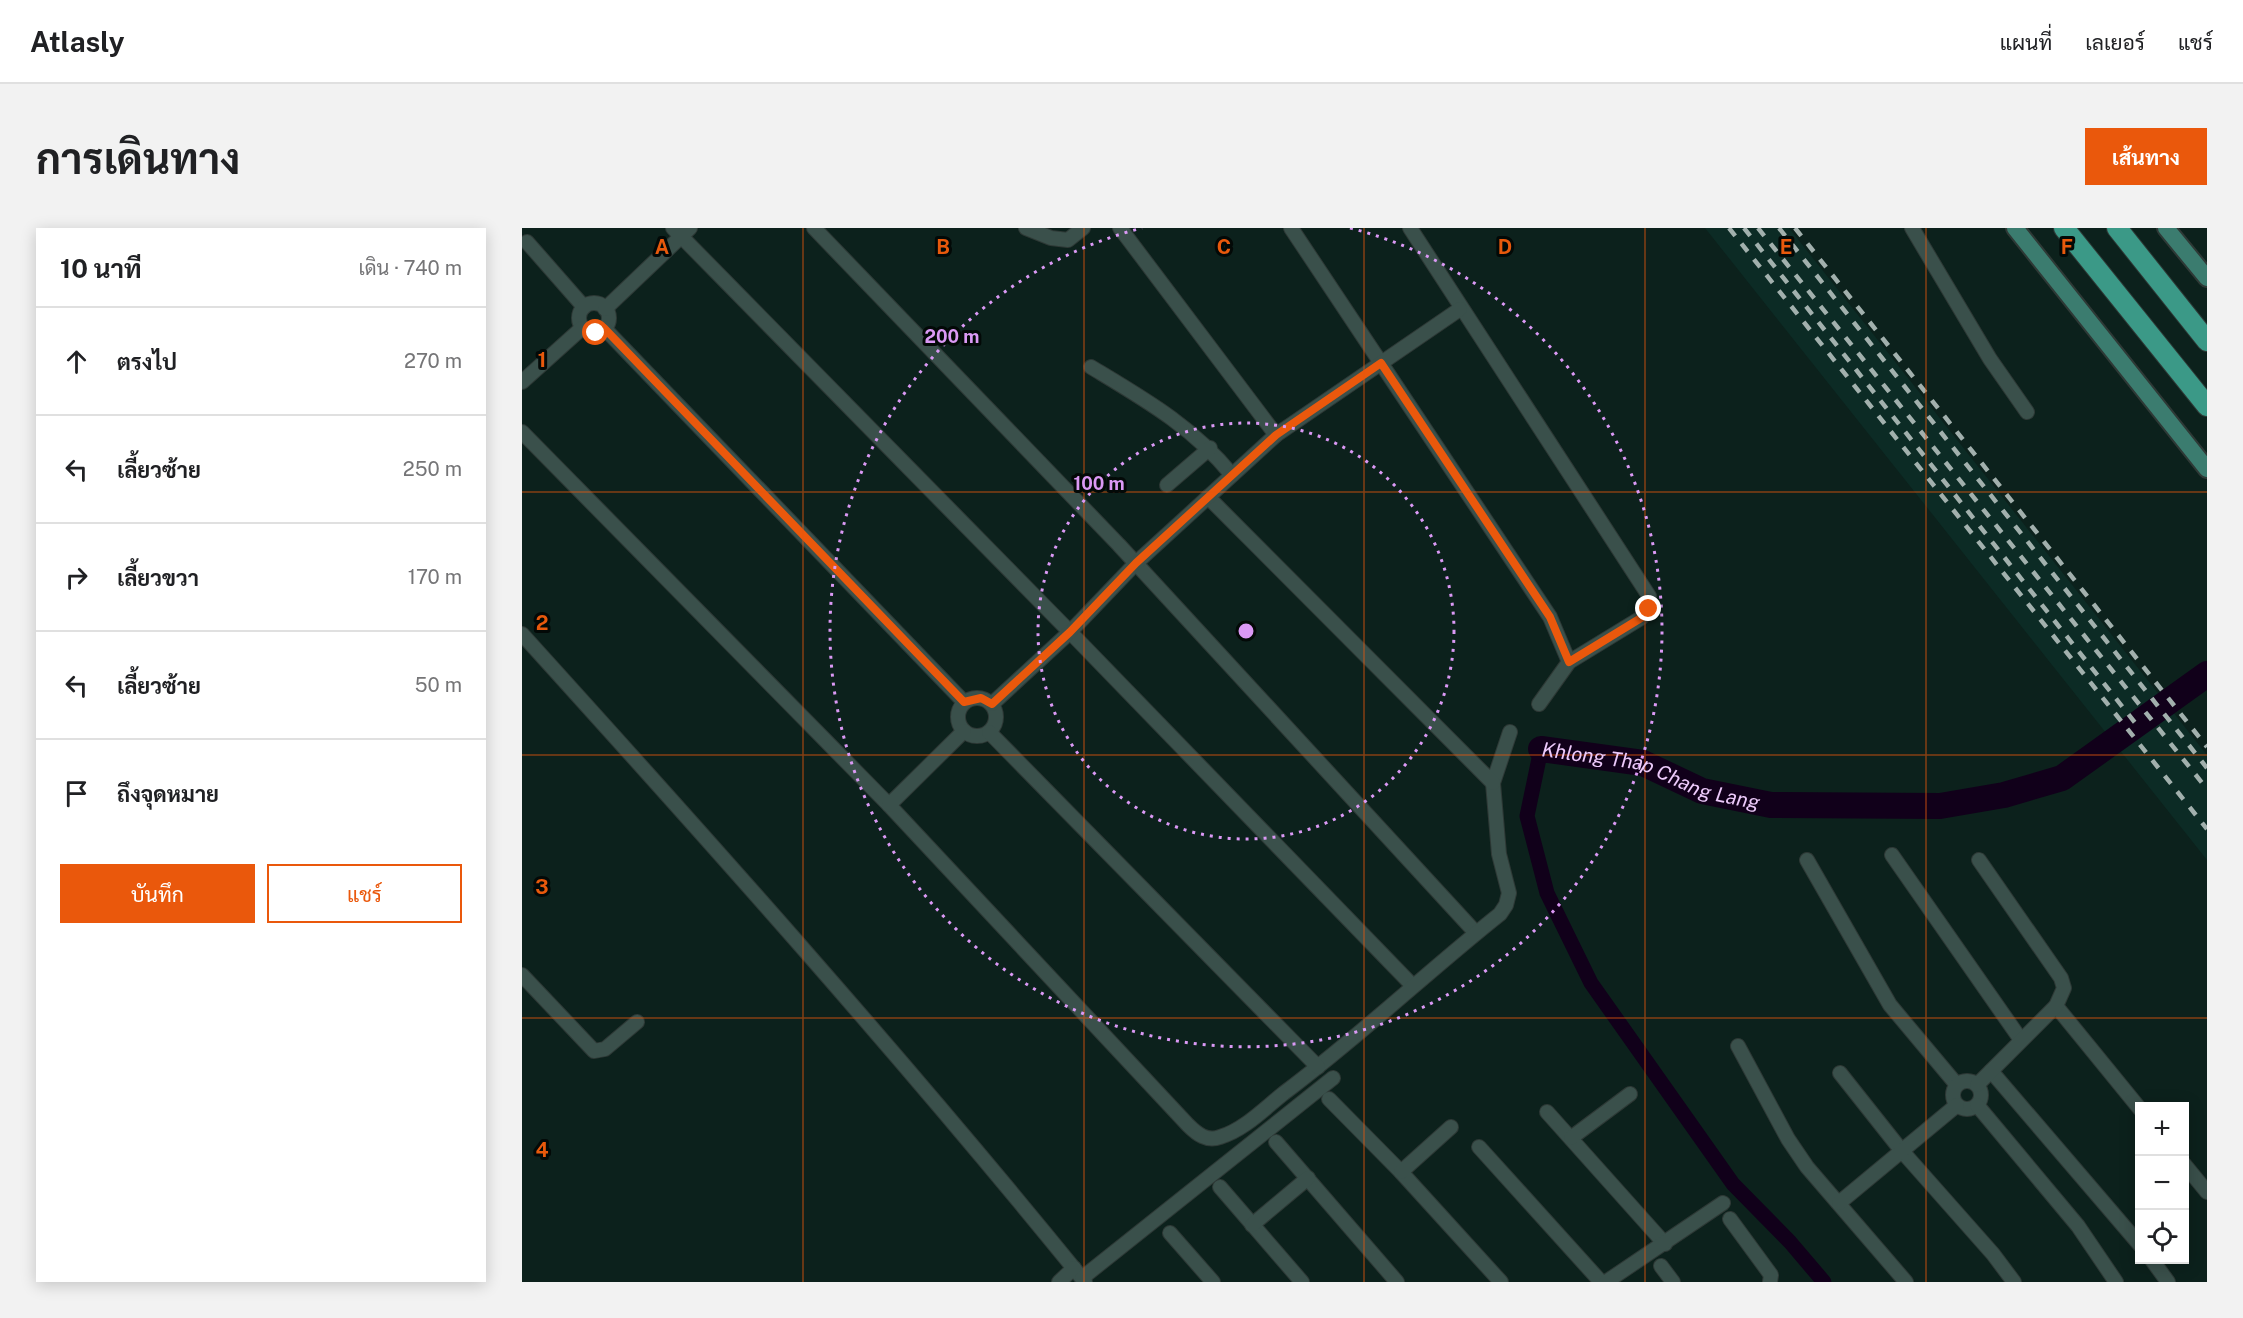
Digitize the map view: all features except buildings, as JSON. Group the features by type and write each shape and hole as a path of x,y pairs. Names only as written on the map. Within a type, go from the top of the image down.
{"highway":[{"path":"2064,228 2207,406"},
{"path":"2117,228 2207,341"}],"main road":[{"path":"2014,228 2207,469"},
{"path":"2166,228 2207,278"}],"street":[{"path":"814,228 1136,563 1476,933"},
{"path":"1026,228 1051,238 1068,240 1083,228"},
{"path":"1120,228 1276,435"},
{"path":"1291,228 1550,617 1569,662"},
{"path":"1410,228 1460,309 1649,596 1649,609 1641,618 1569,662 1539,704"},
{"path":"1912,228 1990,359 2026,412"},
{"path":"605,309 681,231 1413,986"},
{"path":"527,242 584,307"},
{"path":"595,303 605,309 608,319 604,328 596,333 582,328 579,317 584,307 595,303"},
{"path":"992,704 1070,632 1136,563 1276,435 1460,309"},
{"path":"522,382 582,328"},
{"path":"604,328 964,702"},
{"path":"1091,367 1149,402 1209,448 1232,475"},
{"path":"522,432 890,805 1198,1135 1218,1138 1234,1131 1318,1067 1500,914 1506,905 1509,893 1499,854 1493,783 1510,732"},
{"path":"1167,485 1209,448"},
{"path":"1208,497 1493,783"},
{"path":"522,634 679,807 993,1170 1080,1276"},
{"path":"981,698 992,704 996,722 989,732 973,736 959,726 957,713 964,702 981,698"},
{"path":"890,805 964,731"},
{"path":"989,732 1318,1067"},
{"path":"1892,855 2021,1040"},
{"path":"1807,860 1890,1005 1957,1085"},
{"path":"1977,1085 2056,1006 2064,988 2061,978 1979,860"},
{"path":"522,975 594,1051 605,1049 637,1022"},
{"path":"2056,1006 2135,1104"},
{"path":"1738,1046 1788,1139 1906,1282"},
{"path":"1991,1071 2135,1240"},
{"path":"1840,1073 1901,1150 1993,1254 2014,1282"},
{"path":"1059,1282 1080,1276 1333,1078"},
{"path":"1967,1081 1977,1085 1982,1095 1977,1105 1967,1109 1957,1105 1953,1095 1957,1085 1967,1081"},
{"path":"1570,1138 1630,1094"},
{"path":"1329,1099 1401,1172 1502,1282"},
{"path":"1839,1203 1957,1105"},
{"path":"1977,1105 2078,1226 2116,1282"},
{"path":"1547,1112 1665,1244"},
{"path":"1401,1172 1451,1127"},
{"path":"1276,1142 1397,1282"},
{"path":"1479,1147 1601,1282"},
{"path":"2189,1170 2207,1192"},
{"path":"1252,1225 1308,1178"},
{"path":"1220,1187 1302,1282"},
{"path":"1606,1282 1723,1203"},
{"path":"1730,1219 1770,1275 1770,1282"},
{"path":"1170,1233 1213,1282"},
{"path":"2155,1264 2168,1282"},
{"path":"1661,1266 1673,1282"}],"shaded area":[{"path":"1705,228 1789,228 2207,755 2207,860"}],"waterway":[{"name":"Khlong Thap Chang Lang","path":"1541,749 1643,763 1702,791 1771,805 1940,806 2004,795 2062,778 2207,674"},
{"name":"Khlong Thap Chang Lang","path":"1541,749 1527,816 1547,893 1591,983 1733,1184 1790,1242 1824,1282"}],"railway":[{"path":"1729,228 2207,829"},
{"path":"1744,228 2140,729"},
{"path":"1758,228 2207,789"},
{"path":"1779,228 2207,768"},
{"path":"1795,228 2207,747"}],"route":[{"path":"596,333 604,328 964,702 975,697 992,704 1070,632 1136,563 1276,435 1381,363 1550,617 1569,662 1641,618 1649,609"}]}
